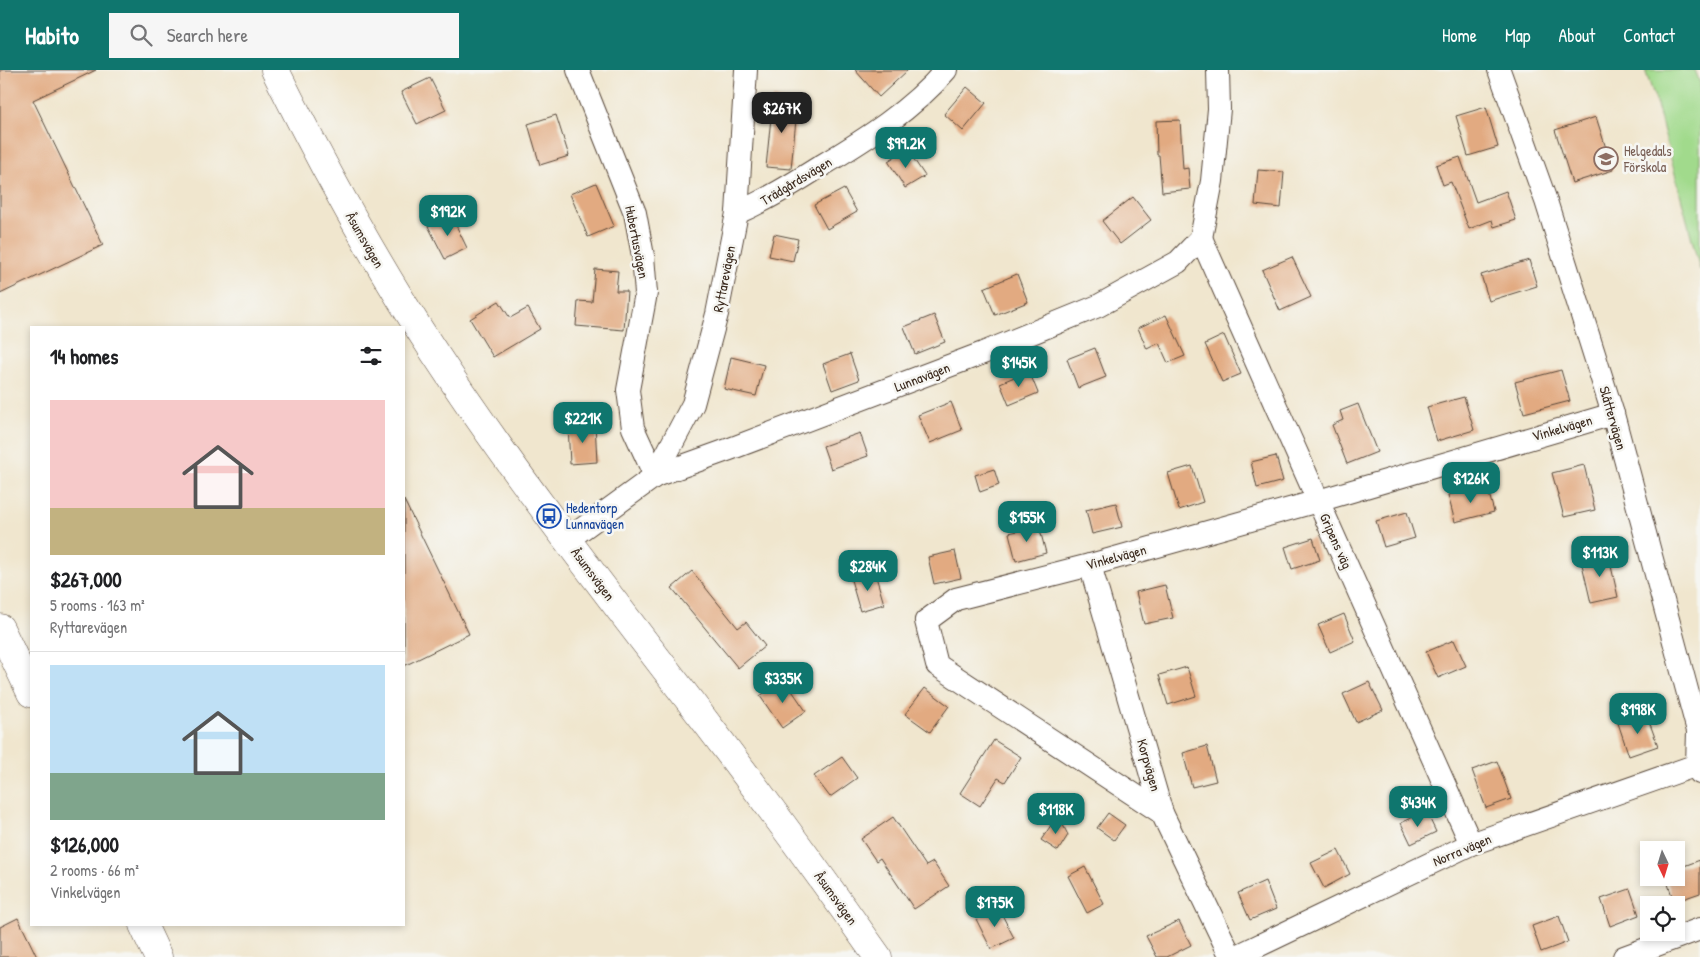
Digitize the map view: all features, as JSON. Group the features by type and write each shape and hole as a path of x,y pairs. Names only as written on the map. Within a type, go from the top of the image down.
{"street":[{"name":"Åsumsvägen","path":"275,70 336,189 383,272 434,352 501,450 567,540 702,717 878,957"},
{"name":"Hubertusvägen","path":"578,70 635,213 646,293 628,390 633,428 655,476"},
{"name":"Ryttarevägen","path":"655,476 692,404 718,314 737,213 746,70"},
{"name":"Trädgårdsvägen","path":"737,213 765,201 874,134 934,84 946,70"},
{"path":"1201,238 1212,181 1219,109 1218,70"},
{"name":"Slåttervägen","path":"1499,70 1546,201 1613,414 1698,731 1699,769"},
{"name":"Lunnavägen","path":"567,540 655,476 974,357 1098,306 1178,262 1201,238"},
{"name":"Gripens väg","path":"1201,238 1472,844"},
{"name":"Vinkelvägen","path":"1162,813 937,665 926,621 956,599 1090,565 1318,501 1613,414"},
{"name":"Korpvägen","path":"1090,565 1162,813 1231,957"},
{"path":"0,628 30,691"},
{"name":"Norra vägen","path":"1235,957 1472,844 1699,769"},
{"path":"143,926 158,957"},
{"path":"1624,957 1700,929"}],"green space":[{"path":"1645,70 1695,70 1700,83 1700,270 1656,101"}],"building":[{"path":"0,70 96,70 33,100 103,245 0,294"},
{"path":"855,70 908,70 879,97"},
{"path":"430,78 446,110 417,124 401,92"},
{"path":"967,87 986,103 963,131 944,114"},
{"path":"773,98 798,100 791,169 766,167"},
{"path":"1486,107 1498,147 1468,156 1456,116"},
{"path":"556,115 569,156 540,165 528,124"},
{"path":"1596,117 1613,170 1572,183 1555,130"},
{"path":"1180,120 1183,169 1188,168 1190,189 1162,192 1159,155 1157,155 1156,121"},
{"path":"907,149 925,176 905,188 888,161"},
{"path":"1460,157 1476,202 1506,191 1516,220 1494,227 1492,220 1469,229 1451,182 1443,185 1436,165"},
{"path":"1258,170 1284,172 1281,208 1255,205"},
{"path":"596,183 614,226 588,237 570,194"},
{"path":"844,189 857,212 827,229 814,205"},
{"path":"1133,197 1151,220 1120,244 1102,221"},
{"path":"451,215 467,248 445,259 428,226"},
{"path":"774,234 798,239 793,261 769,256"},
{"path":"1292,257 1311,297 1280,311 1262,270"},
{"path":"1529,260 1537,286 1489,301 1481,275"},
{"path":"595,269 618,271 616,291 627,291 624,330 576,326 578,301 592,302"},
{"path":"1017,274 1028,302 995,315 984,288"},
{"path":"499,301 510,318 528,308 540,329 493,357 470,319"},
{"path":"934,315 945,342 915,354 904,327"},
{"path":"1166,315 1185,356 1168,363 1159,343 1147,349 1138,328"},
{"path":"1224,335 1241,374 1222,382 1205,344"},
{"path":"1095,348 1106,377 1078,388 1067,359"},
{"path":"850,354 859,380 832,390 823,364"},
{"path":"731,357 764,365 756,396 724,389"},
{"path":"1561,370 1570,401 1524,413 1515,382"},
{"path":"1029,371 1038,393 1009,405 1000,383"},
{"path":"1464,397 1474,430 1437,441 1427,407"},
{"path":"951,402 962,430 930,443 918,415"},
{"path":"1358,404 1377,452 1347,464 1332,425 1343,420 1340,411"},
{"path":"595,423 597,462 570,464 568,425"},
{"path":"860,433 868,456 831,469 823,446"},
{"path":"1276,456 1283,481 1257,488 1251,462"},
{"path":"1584,465 1595,510 1564,517 1552,473"},
{"path":"1192,466 1203,502 1179,510 1168,473"},
{"path":"994,469 999,485 980,492 975,475"},
{"path":"1487,486 1494,512 1455,522 1448,495"},
{"path":"405,502 469,634 405,666"},
{"path":"1116,503 1122,527 1092,534 1086,510"},
{"path":"1407,512 1415,538 1384,547 1376,521"},
{"path":"1039,526 1046,553 1016,561 1009,533"},
{"path":"1313,538 1320,560 1292,569 1285,547"},
{"path":"955,551 961,578 934,584 928,557"},
{"path":"1608,553 1618,597 1591,603 1581,560"},
{"path":"692,571 738,628 746,622 765,646 738,668 672,588"},
{"path":"875,573 884,604 860,611 851,580"},
{"path":"1165,585 1173,618 1144,624 1136,592"},
{"path":"1344,614 1355,641 1330,652 1318,625"},
{"path":"1454,640 1466,666 1438,678 1426,652"},
{"path":"1187,667 1196,696 1168,705 1159,675"},
{"path":"784,679 806,711 782,728 760,696"},
{"path":"1369,682 1383,710 1356,722 1343,694"},
{"path":"925,688 949,706 930,732 905,714"},
{"path":"1646,713 1658,746 1629,756 1618,723"},
{"path":"994,740 1021,757 1005,782 998,778 980,806 960,793"},
{"path":"1207,746 1216,781 1192,787 1183,753"},
{"path":"842,757 857,778 830,797 814,776"},
{"path":"1497,761 1511,799 1486,808 1472,770"},
{"path":"1426,811 1436,832 1411,844 1401,823"},
{"path":"1108,813 1125,825 1114,840 1097,828"},
{"path":"1058,815 1068,835 1058,851 1041,840"},
{"path":"893,817 926,866 933,862 949,886 914,909 880,858 876,861 861,839"},
{"path":"1338,850 1350,874 1324,888 1311,863"},
{"path":"1700,860 1700,893 1685,898 1685,896 1672,896 1669,886 1685,886 1685,866"},
{"path":"1085,867 1104,904 1087,913 1068,876"},
{"path":"1265,881 1276,909 1250,920 1238,893"},
{"path":"1630,889 1639,915 1610,926 1601,899"},
{"path":"998,907 1014,938 991,949 976,919"},
{"path":"1559,916 1568,942 1541,952 1532,926"},
{"path":"18,918 37,957 0,957 0,927"},
{"path":"1179,921 1191,945 1167,957 1157,957 1146,936"}],"place":[{"name":"Helgedals Förskola","path":"1606,159"},
{"name":"Hedentorp Lunnavägen","path":"549,516"}]}
